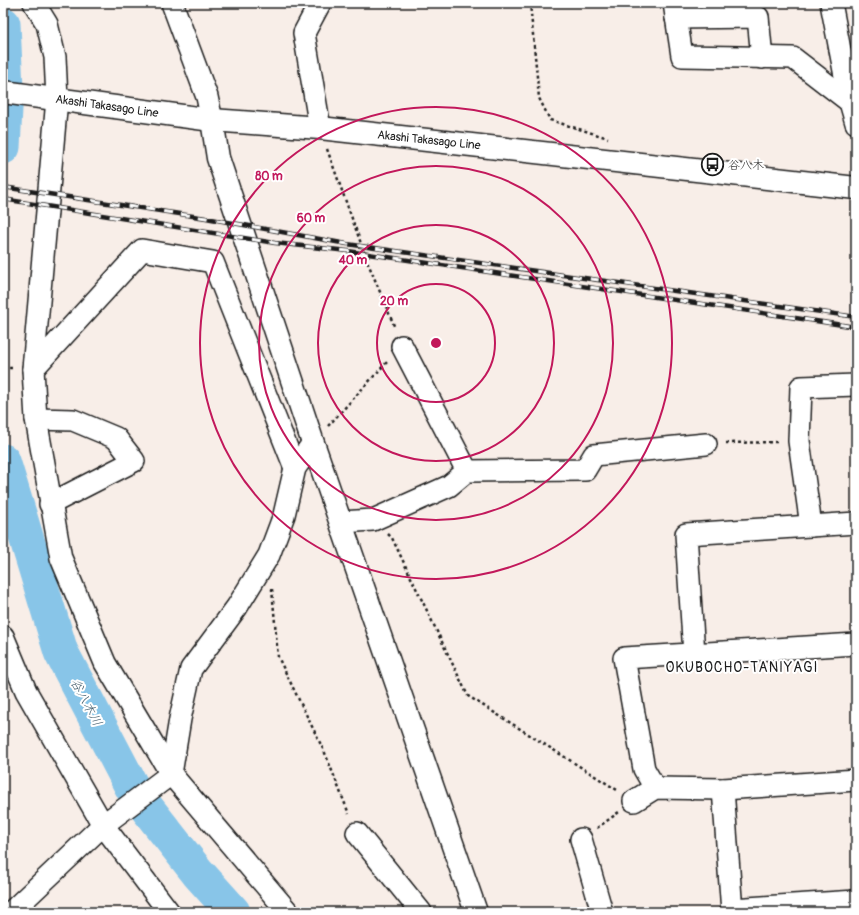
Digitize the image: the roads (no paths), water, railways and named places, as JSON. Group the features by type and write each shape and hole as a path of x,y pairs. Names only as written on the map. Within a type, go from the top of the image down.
{"main road":[{"name":"Akashi Takasago Line","path":"3,92 212,120 320,128 856,188"},
{"path":"212,120 218,158 313,443 476,912"}],"street":[{"path":"34,3 48,24 55,57 57,99 33,369 36,419 50,504 61,558 105,663 171,774 288,912"},
{"path":"172,3 207,97 212,120"},
{"path":"320,3 304,33 320,128"},
{"path":"832,3 850,102 856,123"},
{"path":"762,58 758,17 675,10 682,56 762,58 793,58 850,102"},
{"path":"33,369 142,250 213,262 295,468"},
{"path":"402,346 467,471"},
{"path":"811,526 799,441 801,387 856,385"},
{"path":"36,419 73,420 116,438 134,461 50,504"},
{"path":"11,912 103,825 171,774 180,719 191,669 237,607 269,555 284,515 295,468 313,443"},
{"path":"341,522 373,520 450,486 467,471 585,470 594,455 706,444"},
{"path":"694,654 686,534 856,524"},
{"path":"3,636 26,691 103,825 169,912"},
{"path":"655,788 644,769 624,658 856,644"},
{"path":"634,801 655,788 723,789 856,780"},
{"path":"723,789 732,911 856,901"},
{"path":"357,833 421,912"},
{"path":"581,839 602,912"}],"waterway":[{"name":"谷八木川","path":"3,24 6,89 3,147"},
{"name":"谷八木川","path":"3,461 61,652 135,793 198,873 233,912"}],"railway":[{"path":"3,187 206,218 347,244 856,317"},
{"path":"3,199 275,243 348,251 856,327"}],"place":[{"name":"谷八木","path":"712,165"}],"district":[{"name":"OKUBOCHO-TANIYAGI","path":"742,667"}]}
